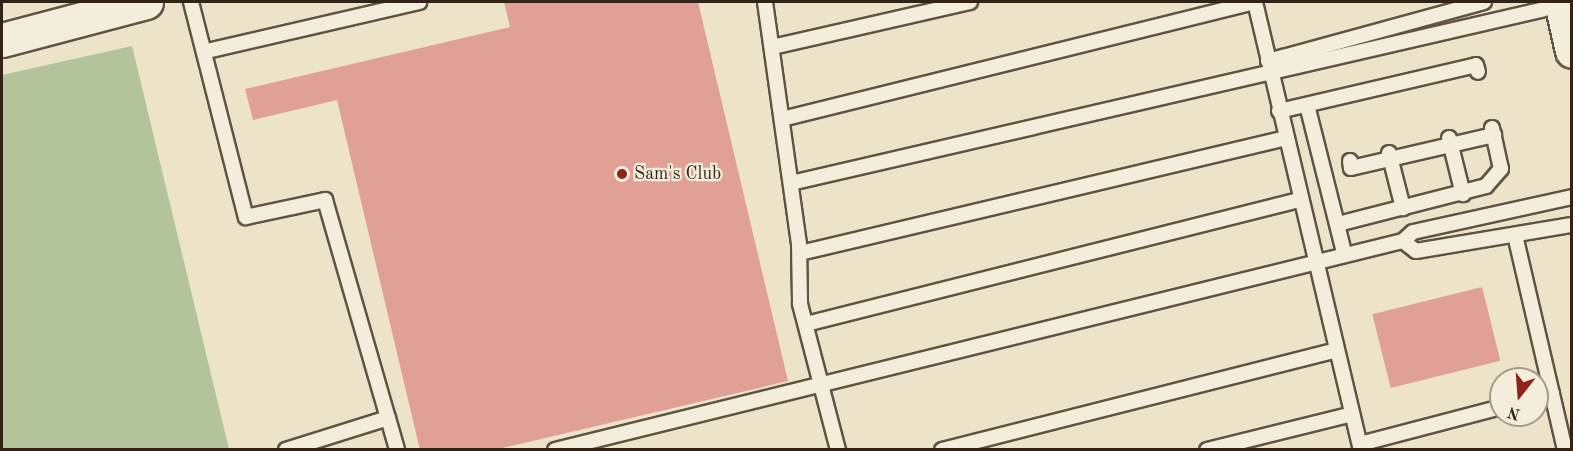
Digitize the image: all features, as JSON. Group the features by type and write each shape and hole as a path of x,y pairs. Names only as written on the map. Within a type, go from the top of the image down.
{"street":[{"path":"2,40 146,2"},
{"path":"1565,10 1572,51"}],"lane":[{"path":"191,2 207,51 246,217 325,200 397,450"},
{"path":"207,51 419,2"},
{"path":"765,2 800,253 806,324 838,450"},
{"path":"772,47 970,2"},
{"path":"782,119 1254,2 1299,200 1360,447 1489,410"},
{"path":"1269,68 1484,2"},
{"path":"791,183 1269,68 1565,10"},
{"path":"1279,111 1307,105 1335,103 1476,65 1478,72"},
{"path":"1307,105 1344,252"},
{"path":"1338,224 1463,194 1495,179 1501,169 1493,131 1351,165"},
{"path":"800,253 1285,138"},
{"path":"1450,141 1463,194"},
{"path":"1390,156 1403,208"},
{"path":"555,450 1344,252 1403,241 1413,232 1572,197"},
{"path":"806,324 1299,200"},
{"path":"1403,241 1416,251 1572,225"},
{"path":"1515,235 1565,450"},
{"path":"942,450 1336,350"},
{"path":"1208,450 1352,414"},
{"path":"286,450 388,418"}],"green space":[{"path":"132,46 229,449 2,449 2,75"}],"building":[{"path":"504,2 698,2 788,381 494,450 420,450 337,100 253,120 245,89 510,27"},
{"path":"1482,287 1500,361 1391,388 1372,314"}],"place":[{"name":"Sam's Club","path":"622,174"}]}
